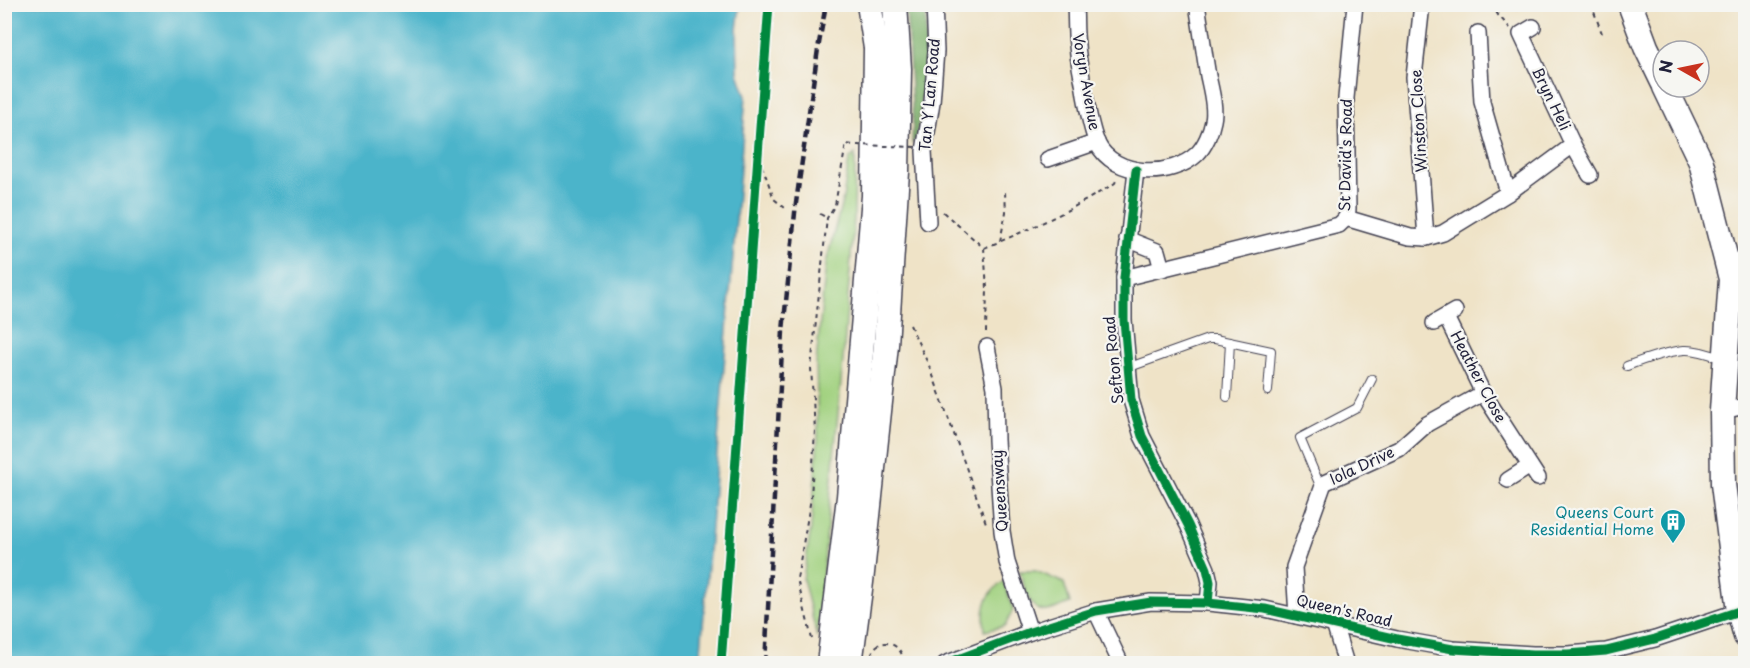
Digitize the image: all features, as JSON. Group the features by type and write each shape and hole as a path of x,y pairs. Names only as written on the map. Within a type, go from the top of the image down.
{"main road":[{"path":"829,663 849,497 874,196 876,48 869,4"},
{"path":"850,663 864,558 886,345 897,172 899,69 895,4"},
{"path":"1630,4 1651,56"},
{"path":"1671,99 1701,162 1731,279 1722,411 1723,484 1738,536 1743,628"}],"street":[{"name":"Tan Y Lan Road","path":"928,222 924,151 932,102 936,51 934,4"},
{"name":"Voryn Avenue","path":"1075,4 1077,46 1089,113 1097,142 1102,151 1129,168"},
{"path":"1129,168 1172,168 1185,163 1198,153 1211,129 1214,120 1212,97 1197,4"},
{"name":"St David's Road","path":"1124,278 1339,225 1346,218 1348,208 1346,98 1355,4"},
{"name":"Winston Close","path":"1422,4 1414,77 1426,238"},
{"name":"Bryn Heli","path":"1527,31 1574,145 1590,175"},
{"path":"1478,33 1482,102 1508,193"},
{"path":"1048,159 1097,142"},
{"path":"1346,218 1410,237 1426,238 1443,233 1508,193 1574,145"},
{"name":"Sefton Road","path":"1129,168 1124,320 1131,400 1142,436 1208,569 1210,582 1208,603"},
{"path":"1127,239 1157,250 1162,269"},
{"name":"Heather Close","path":"1445,317 1483,393 1534,472 1508,480"},
{"name":"Queensway","path":"987,347 995,388 1002,531 1007,562 1030,632"},
{"name":"Iola Drive","path":"1297,616 1294,567 1324,483 1399,449 1427,424 1483,393"},
{"path":"1722,411 1746,406"},
{"name":"Queen's Road","path":"945,663 1096,610 1150,602 1208,603 1265,609 1397,639 1453,649 1534,659 1606,651 1655,639 1743,628"},
{"path":"1096,610 1120,663"},
{"path":"1334,624 1346,663"}],"lane":[{"path":"1127,368 1208,339 1215,339 1271,351 1268,391"},
{"path":"1227,397 1230,342"},
{"path":"1628,366 1644,359 1685,350 1705,352 1726,359"},
{"path":"1322,490 1300,438 1357,408 1372,379"}],"path":[{"path":"1492,4 1507,27 1527,31"},
{"path":"1590,4 1603,36"},
{"path":"813,641 798,579 811,498 815,430 812,368 823,216 835,205 846,144 916,147"},
{"path":"757,180 759,152"},
{"path":"759,152 774,199 785,208 796,210"},
{"path":"984,248 1078,206 1115,183 1129,168"},
{"path":"1000,241 1006,212 1005,192"},
{"path":"927,198 984,248 987,347"},
{"path":"808,212 823,216"},
{"path":"910,325 931,370 989,531"},
{"path":"872,663 876,648 887,643 895,644 899,648 902,655 898,663"}],"green space":[{"path":"906,5 925,5 926,22 923,89 916,139 912,143 913,120"},
{"path":"855,154 854,218 843,360 817,637 803,579 811,528 818,438 816,363 826,263 843,198 849,160"},
{"path":"1020,571 1036,571 1064,583 1070,603 1047,611 1035,607 1025,590"},
{"path":"1004,581 1013,610 1005,626 985,631 986,602 993,591"}],"water":[{"path":"4,5 740,5 737,30 738,73 746,96 700,663 5,663"}],"railway":[{"path":"765,664 783,331 796,203 826,4"}],"cycle path":[{"path":"721,664 769,4"},
{"path":"1136,170 1124,278 1124,320 1131,400 1142,436 1188,525 1207,569 1210,582 1208,603"},
{"path":"945,664 1030,632 1096,611 1151,602 1208,603 1265,609 1397,639 1453,649 1533,654 1606,651 1655,639 1739,611"}],"place":[{"name":"Queens Court Residential Home","path":"1673,545"}]}
